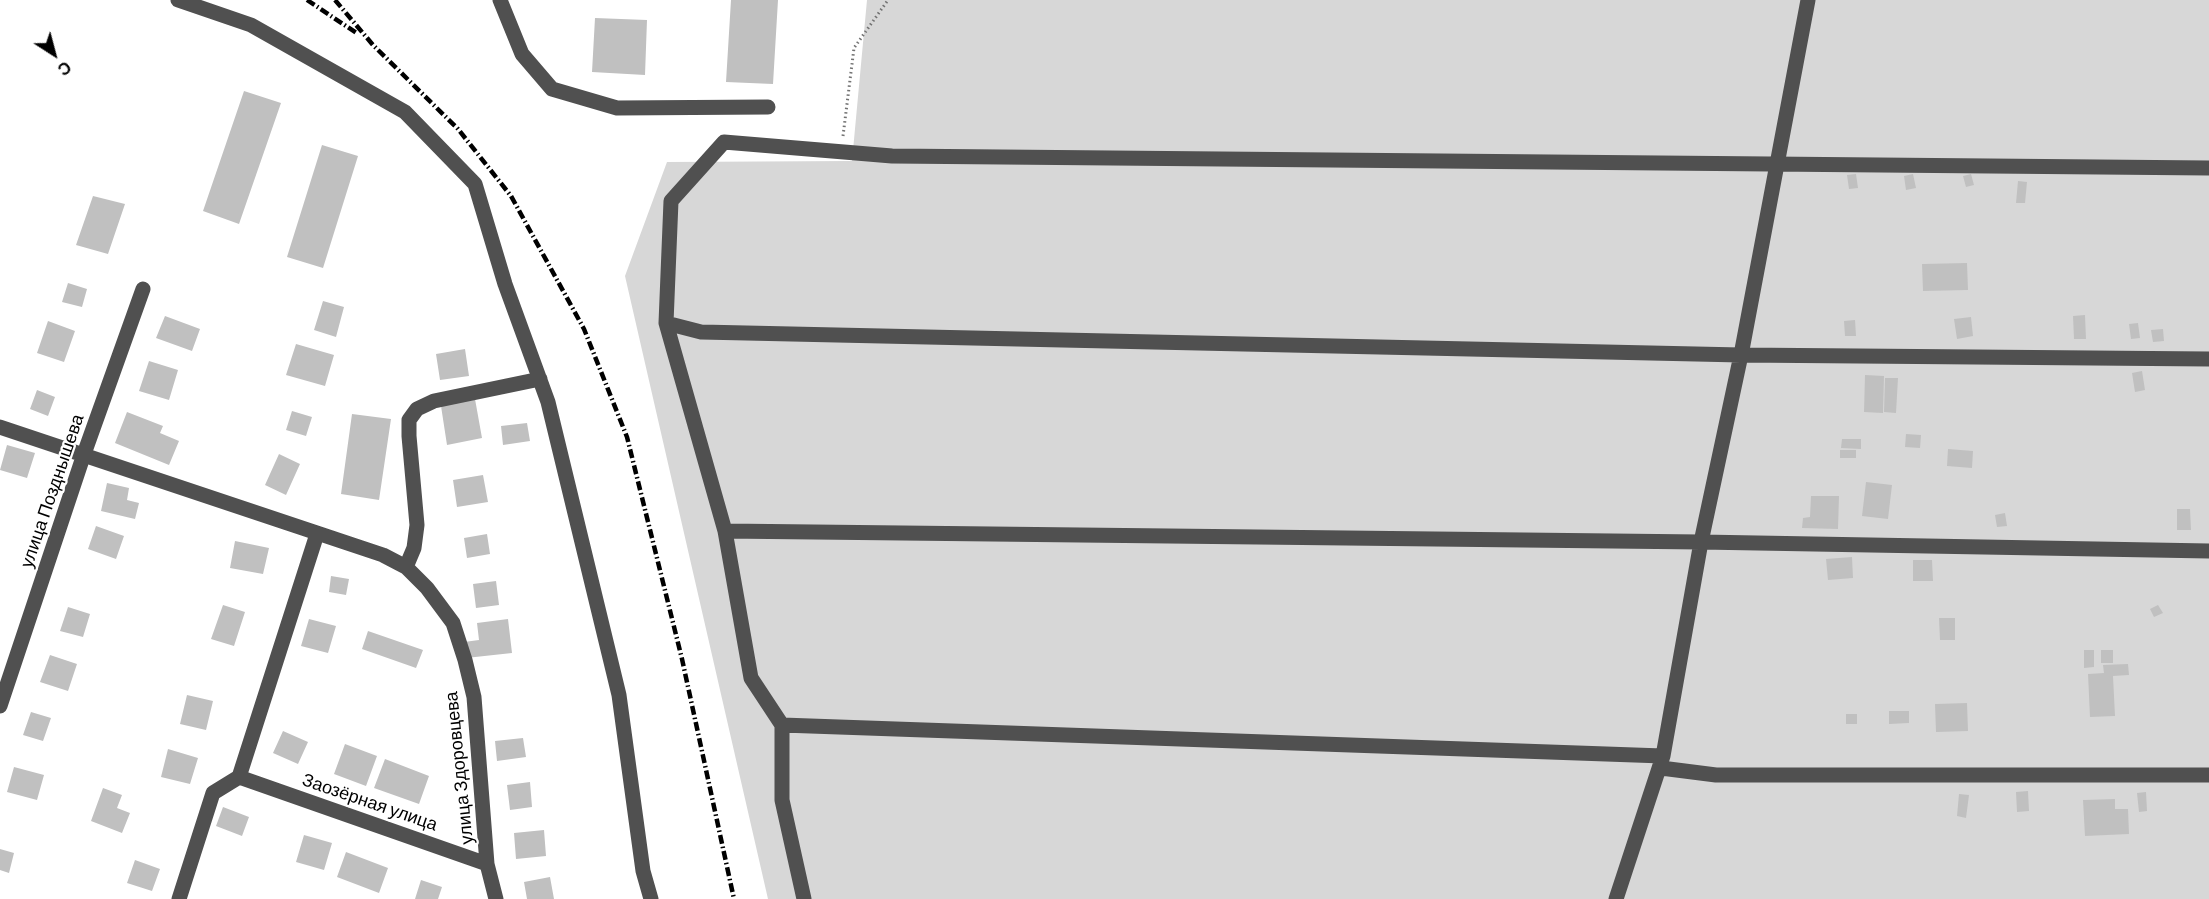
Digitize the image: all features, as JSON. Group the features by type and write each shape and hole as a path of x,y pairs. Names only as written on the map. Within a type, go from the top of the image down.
{"street":[{"path":"178,0 251,25 405,112 475,184 505,284 548,402 619,695 643,871 651,899"},
{"path":"500,0 522,54 552,89 617,108 768,107"},
{"path":"1616,899 1662,762 1701,542 1741,355 1808,0"},
{"path":"804,899 782,800 782,725 751,678 725,531 666,323 671,201 724,142 892,156 2209,168"},
{"name":"улица Позднышева","path":"0,706 84,454 143,289"},
{"path":"666,323 701,332 1741,355 2209,359"},
{"path":"406,567 414,548 417,525 409,420 417,409 434,401 540,379"},
{"name":"улица Здоровцева","path":"0,427 384,555 406,567 427,588 453,623 465,660 474,698 487,864 496,899"},
{"path":"725,531 1701,542 2209,551"},
{"path":"178,899 213,793 239,777 316,534"},
{"path":"782,725 1662,762 1716,775 2209,775"},
{"name":"Заозёрная улица","path":"239,777 487,864"}],"path":[{"path":"842,152 854,48 888,0"}],"shaded area":[{"path":"867,0 2209,0 2209,899 768,899 625,276 667,162 852,161"}],"building":[{"path":"731,0 778,0 773,84 726,82"},
{"path":"595,18 647,20 645,75 592,72"},
{"path":"244,91 281,103 239,224 203,211"},
{"path":"322,145 358,156 323,268 287,257"},
{"path":"1856,174 1858,188 1849,189 1847,175"},
{"path":"1913,174 1916,188 1906,190 1904,176"},
{"path":"1971,174 1974,185 1966,187 1963,176"},
{"path":"2018,181 2027,182 2025,203 2016,203"},
{"path":"93,196 125,204 108,254 76,245"},
{"path":"1967,263 1968,290 1923,291 1922,264"},
{"path":"68,283 87,289 82,307 62,302"},
{"path":"323,301 344,307 336,337 314,330"},
{"path":"2085,315 2086,339 2074,339 2073,316"},
{"path":"165,316 200,329 192,351 156,338"},
{"path":"1971,317 1973,336 1957,339 1954,319"},
{"path":"1855,320 1856,336 1845,336 1844,321"},
{"path":"48,321 75,331 64,362 37,353"},
{"path":"2138,323 2140,338 2131,339 2129,324"},
{"path":"2163,329 2164,341 2153,342 2151,330"},
{"path":"296,344 334,355 325,386 286,375"},
{"path":"465,349 469,376 440,380 436,354"},
{"path":"149,361 178,370 169,400 139,391"},
{"path":"2142,371 2145,390 2135,392 2132,373"},
{"path":"1865,375 1884,376 1883,413 1864,412"},
{"path":"1885,378 1898,378 1896,413 1884,412"},
{"path":"37,390 55,397 48,416 30,409"},
{"path":"475,399 482,438 447,445 441,406"},
{"path":"292,411 312,417 306,436 286,430"},
{"path":"127,412 163,426 160,433 179,441 169,465 115,443"},
{"path":"352,414 391,419 379,500 341,494"},
{"path":"527,423 530,441 503,445 501,426"},
{"path":"1906,434 1921,435 1920,448 1905,447"},
{"path":"1842,439 1861,439 1861,449 1841,448"},
{"path":"7,445 35,453 27,478 0,470"},
{"path":"1948,449 1973,451 1972,468 1947,466"},
{"path":"1840,450 1856,450 1856,458 1840,458"},
{"path":"279,454 300,464 286,495 265,485"},
{"path":"483,475 488,502 457,507 453,480"},
{"path":"1866,482 1892,485 1888,519 1862,516"},
{"path":"107,483 129,488 127,500 139,503 135,519 101,511"},
{"path":"1811,496 1839,496 1838,529 1802,528 1803,518 1810,517"},
{"path":"2177,509 2190,509 2191,530 2177,530"},
{"path":"2005,513 2007,526 1997,527 1995,515"},
{"path":"96,526 124,536 116,559 88,549"},
{"path":"487,534 490,554 467,558 464,538"},
{"path":"235,541 269,548 263,574 230,568"},
{"path":"1852,557 1853,578 1828,580 1826,559"},
{"path":"1913,560 1932,560 1933,581 1913,581"},
{"path":"331,576 349,579 346,595 329,592"},
{"path":"496,581 499,605 476,608 473,584"},
{"path":"223,605 245,612 234,646 211,639"},
{"path":"2158,605 2163,613 2154,617 2150,609"},
{"path":"68,607 90,614 83,637 60,631"},
{"path":"1939,618 1955,618 1955,640 1940,640"},
{"path":"309,619 336,626 328,653 301,646"},
{"path":"508,619 512,653 466,658 464,642 479,640 477,623"},
{"path":"368,631 423,650 416,668 362,649"},
{"path":"2084,650 2094,650 2094,667 2084,668"},
{"path":"2101,650 2113,650 2113,663 2101,663"},
{"path":"50,655 77,664 68,691 40,682"},
{"path":"2128,664 2129,675 2113,676 2115,716 2090,717 2088,674 2104,673 2103,665"},
{"path":"187,695 213,701 206,730 180,724"},
{"path":"1967,703 1968,731 1936,732 1935,704"},
{"path":"1889,711 1909,711 1909,723 1889,724"},
{"path":"31,712 51,718 43,741 23,735"},
{"path":"1846,714 1857,714 1857,724 1846,724"},
{"path":"283,731 308,742 298,764 273,753"},
{"path":"523,738 526,757 497,761 495,741"},
{"path":"345,744 377,756 366,786 334,774"},
{"path":"168,749 198,758 190,784 161,777"},
{"path":"385,759 429,776 419,804 374,788"},
{"path":"14,767 44,775 37,800 7,792"},
{"path":"530,782 532,807 510,810 507,785"},
{"path":"103,788 122,795 117,808 130,813 122,833 91,821"},
{"path":"2028,791 2029,811 2017,812 2016,792"},
{"path":"2146,792 2147,811 2139,812 2137,793"},
{"path":"1959,794 1969,795 1966,818 1957,816"},
{"path":"2115,799 2115,809 2128,809 2129,834 2085,836 2083,800"},
{"path":"223,807 249,817 242,836 216,826"},
{"path":"544,830 546,856 516,859 514,833"},
{"path":"304,835 332,843 324,870 296,862"},
{"path":"0,849 14,853 9,873 0,870"},
{"path":"346,852 388,868 379,893 337,877"},
{"path":"135,860 160,869 152,891 127,883"},
{"path":"550,877 554,899 527,899 524,882"},
{"path":"421,880 442,887 438,899 415,899"}],"railway":[{"path":"307,0 358,34"},
{"path":"335,0 373,45 458,129 511,196 584,329 627,437 682,659 734,899"}]}
